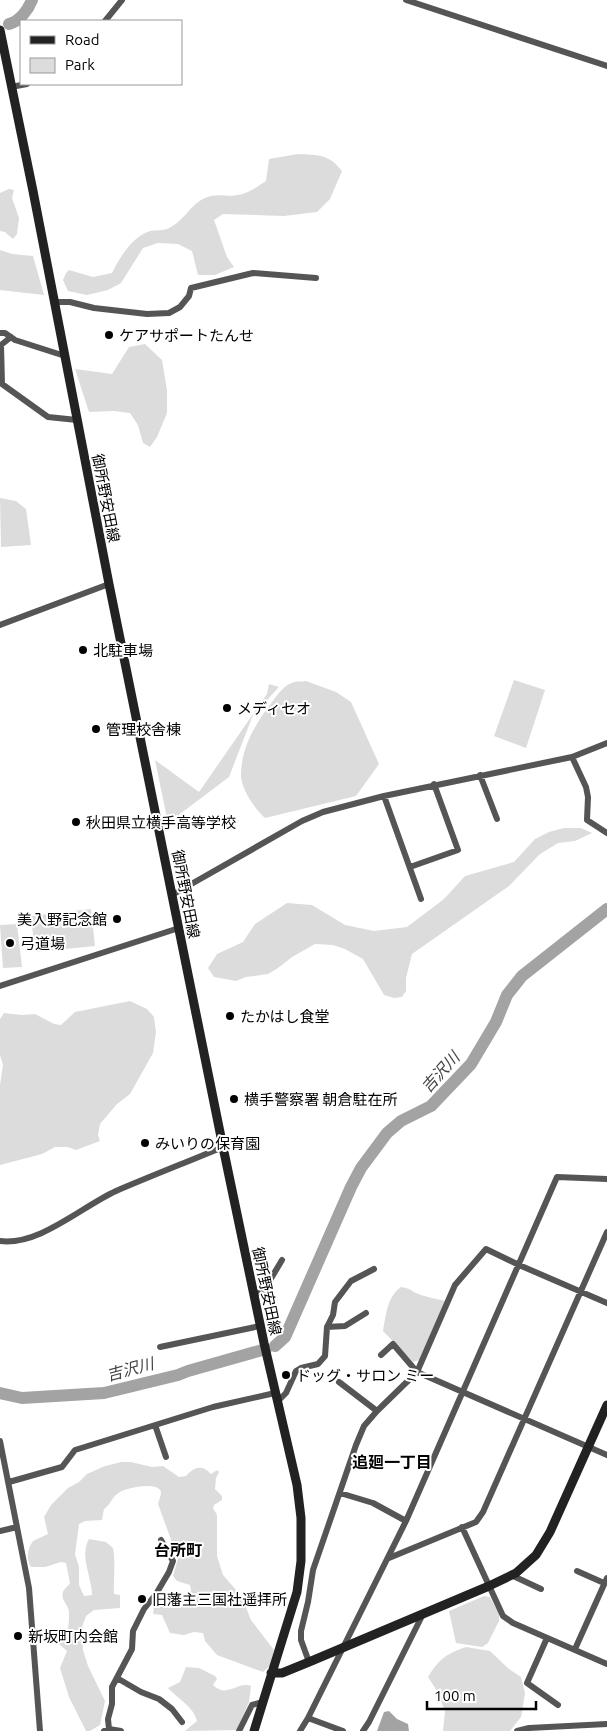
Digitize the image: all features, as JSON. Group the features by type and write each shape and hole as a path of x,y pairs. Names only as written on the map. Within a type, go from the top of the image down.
{"main road":[{"name":"御所野安田線","path":"0,30 3,63 12,87 109,584 223,1147 260,1326 297,1485 301,1518 301,1561 297,1592 254,1731"},
{"path":"271,1673 282,1673 342,1649 516,1573 536,1555 550,1532 607,1405"}],"street":[{"path":"106,20 122,0"},
{"path":"406,0 607,66"},
{"path":"12,87 22,85"},
{"path":"55,302 70,302 94,308 147,314 169,313 180,307 191,288 253,273 316,278"},
{"path":"0,333 5,333 65,356"},
{"path":"12,337 1,345 2,384 48,416 78,420"},
{"path":"0,625 109,584"},
{"path":"172,895 302,821 323,812 434,784 572,756 607,743"},
{"path":"572,756 587,792 587,820 607,833"},
{"path":"480,775 497,819"},
{"path":"410,867 458,850 434,784"},
{"path":"384,796 421,899"},
{"path":"0,986 179,928"},
{"path":"0,1241 19,1240 43,1232 114,1192 223,1147"},
{"path":"300,1731 389,1558 557,1177 607,1179"},
{"path":"389,1558 476,1522 483,1512 607,1232"},
{"path":"309,1662 301,1640 301,1632 313,1570 340,1493 347,1466 364,1426 377,1410 417,1372 455,1285 486,1248 519,1265 607,1303"},
{"path":"254,1294 263,1292 282,1260"},
{"path":"9,1482 62,1467 75,1450 213,1407 276,1398 286,1393 296,1371 318,1364 325,1356 326,1327 332,1315 334,1302 352,1281 374,1268"},
{"path":"326,1327 346,1326 366,1313"},
{"path":"160,1347 260,1326"},
{"path":"381,1355 393,1344 417,1372 607,1455"},
{"path":"339,1382 377,1410"},
{"path":"155,1425 166,1457"},
{"path":"0,1441 29,1588 40,1731"},
{"path":"340,1493 373,1503 406,1521"},
{"path":"0,1531 17,1527"},
{"path":"462,1527 503,1616 513,1623 607,1664"},
{"path":"121,1731 106,1730 112,1704 112,1687 132,1649 133,1631 144,1608 156,1594 173,1561 161,1540"},
{"path":"575,1649 606,1581 577,1571"},
{"path":"512,1575 540,1589"},
{"path":"363,1731 423,1614"},
{"path":"547,1638 527,1683 558,1705"},
{"path":"117,1678 159,1699 172,1709 182,1722"},
{"path":"239,1731 252,1704 263,1702"},
{"path":"308,1718 342,1731"},
{"path":"517,1731 530,1728 607,1724"}],"green space":[{"path":"298,154 323,156 332,161 342,171 330,199 317,212 284,216 223,214 214,220 227,257 234,267 215,275 198,275 192,251 178,244 158,243 143,248 121,283 108,290 87,295 68,291 63,280 69,270 93,277 112,273 127,248 144,234 150,231 169,228 204,198 214,195 235,196 249,191 266,181 269,159"},
{"path":"9,189 14,190 12,198 19,218 17,234 13,239 5,232 0,231 0,193"},
{"path":"0,250 12,254 33,256 44,295 0,290"},
{"path":"145,344 162,360 167,390 167,413 157,437 150,447 143,443 138,425 130,413 114,411 89,412 75,369 112,374 129,347"},
{"path":"0,498 16,501 26,509 31,545 1,547"},
{"path":"514,680 545,690 526,748 494,736"},
{"path":"306,681 336,692 351,702 379,764 356,796 265,818 253,804 243,786 241,775 244,755 255,727 279,693 290,683"},
{"path":"269,684 279,687 253,715 229,777 168,823 155,760 199,792 267,694"},
{"path":"564,828 581,828 592,833 575,841 558,843 540,854 509,886 412,954 406,978 406,991 402,997 394,998 384,995 363,959 333,945 315,944 268,974 246,977 236,981 214,977 208,968 217,954 243,942 255,924 287,903 312,905 345,925 374,931 407,927 444,899 465,876 514,862 535,839 549,832"},
{"path":"91,909 95,946 35,952 31,916"},
{"name":"弓道場","path":"17,924 22,967 3,968 0,925"},
{"path":"130,1001 147,1009 154,1017 156,1032 153,1053 130,1094 117,1104 100,1124 98,1135 100,1141 76,1150 68,1147 55,1147 42,1154 0,1165 0,1085 3,1065 0,1055 0,1019 4,1013 35,1014 54,1024 61,1025 75,1012"},
{"path":"401,1287 445,1301 419,1360 413,1362 383,1331 390,1301"},
{"path":"121,1462 131,1462 152,1467 163,1466 179,1477 186,1476 192,1470 198,1468 204,1469 211,1474 217,1470 219,1472 216,1478 215,1489 222,1496 222,1500 214,1505 213,1508 217,1515 217,1556 223,1575 242,1597 251,1620 274,1650 270,1666 263,1672 217,1655 205,1641 203,1633 194,1632 184,1635 170,1633 162,1615 153,1614 154,1605 181,1601 190,1597 191,1590 190,1585 177,1581 173,1576 178,1559 158,1504 161,1492 159,1489 149,1486 124,1490 115,1495 104,1509 102,1520 85,1521 79,1524 75,1554 79,1567 79,1585 84,1596 92,1595 85,1552 89,1539 106,1542 113,1548 114,1594 120,1595 120,1608 94,1610 86,1616 82,1627 83,1650 88,1666 105,1701 100,1725 90,1731 86,1731 69,1697 60,1668 67,1651 59,1644 67,1632 69,1621 69,1611 62,1595 70,1583 66,1563 61,1562 45,1567 31,1567 28,1561 28,1554 29,1547 33,1541 48,1534 44,1517 51,1505 68,1488 79,1482 87,1474 105,1466"},
{"path":"484,1596 490,1597 499,1614 499,1621 488,1643 482,1647 456,1643 449,1611"},
{"path":"466,1647 490,1651 509,1669 521,1677 525,1693 521,1717 510,1731 443,1731 445,1711 437,1691 428,1677 444,1658"},
{"path":"186,1667 199,1668 215,1676 217,1679 213,1685 218,1689 227,1690 246,1685 251,1686 249,1702 237,1730 185,1731 197,1721 189,1707 168,1688 180,1682"}],"shaded area":[{"path":"389,1711 397,1719 408,1724 409,1731 377,1731 384,1712"}],"waterway":[{"path":"9,24 23,15 32,0"},
{"name":"吉沢川","path":"275,1346 285,1337 351,1187 361,1168 387,1133 401,1121 431,1106 471,1064 496,1022 507,995 522,976 607,909"},
{"name":"吉沢川","path":"0,1393 22,1398 104,1393 178,1375 266,1349"}],"place":[{"name":"ケアサポートたんせ","path":"109,335"},
{"name":"北駐車場","path":"83,650"},
{"name":"メディセオ","path":"227,708"},
{"name":"管理校舎棟","path":"96,729"},
{"name":"秋田県立横手高等学校","path":"76,822"},
{"name":"美入野記念館","path":"117,919"},
{"name":"弓道場","path":"10,943"},
{"name":"たかはし食堂","path":"230,1016"},
{"name":"横手警察署 朝倉駐在所","path":"234,1099"},
{"name":"みいりの保育園","path":"145,1143"},
{"name":"ドッグ・サロン ミー","path":"286,1375"},
{"name":"旧藩主三国社遥拝所","path":"142,1599"},
{"name":"新坂町内会館","path":"18,1636"}],"district":[{"name":"追廻一丁目","path":"392,1462"},
{"name":"台所町","path":"178,1550"}]}
